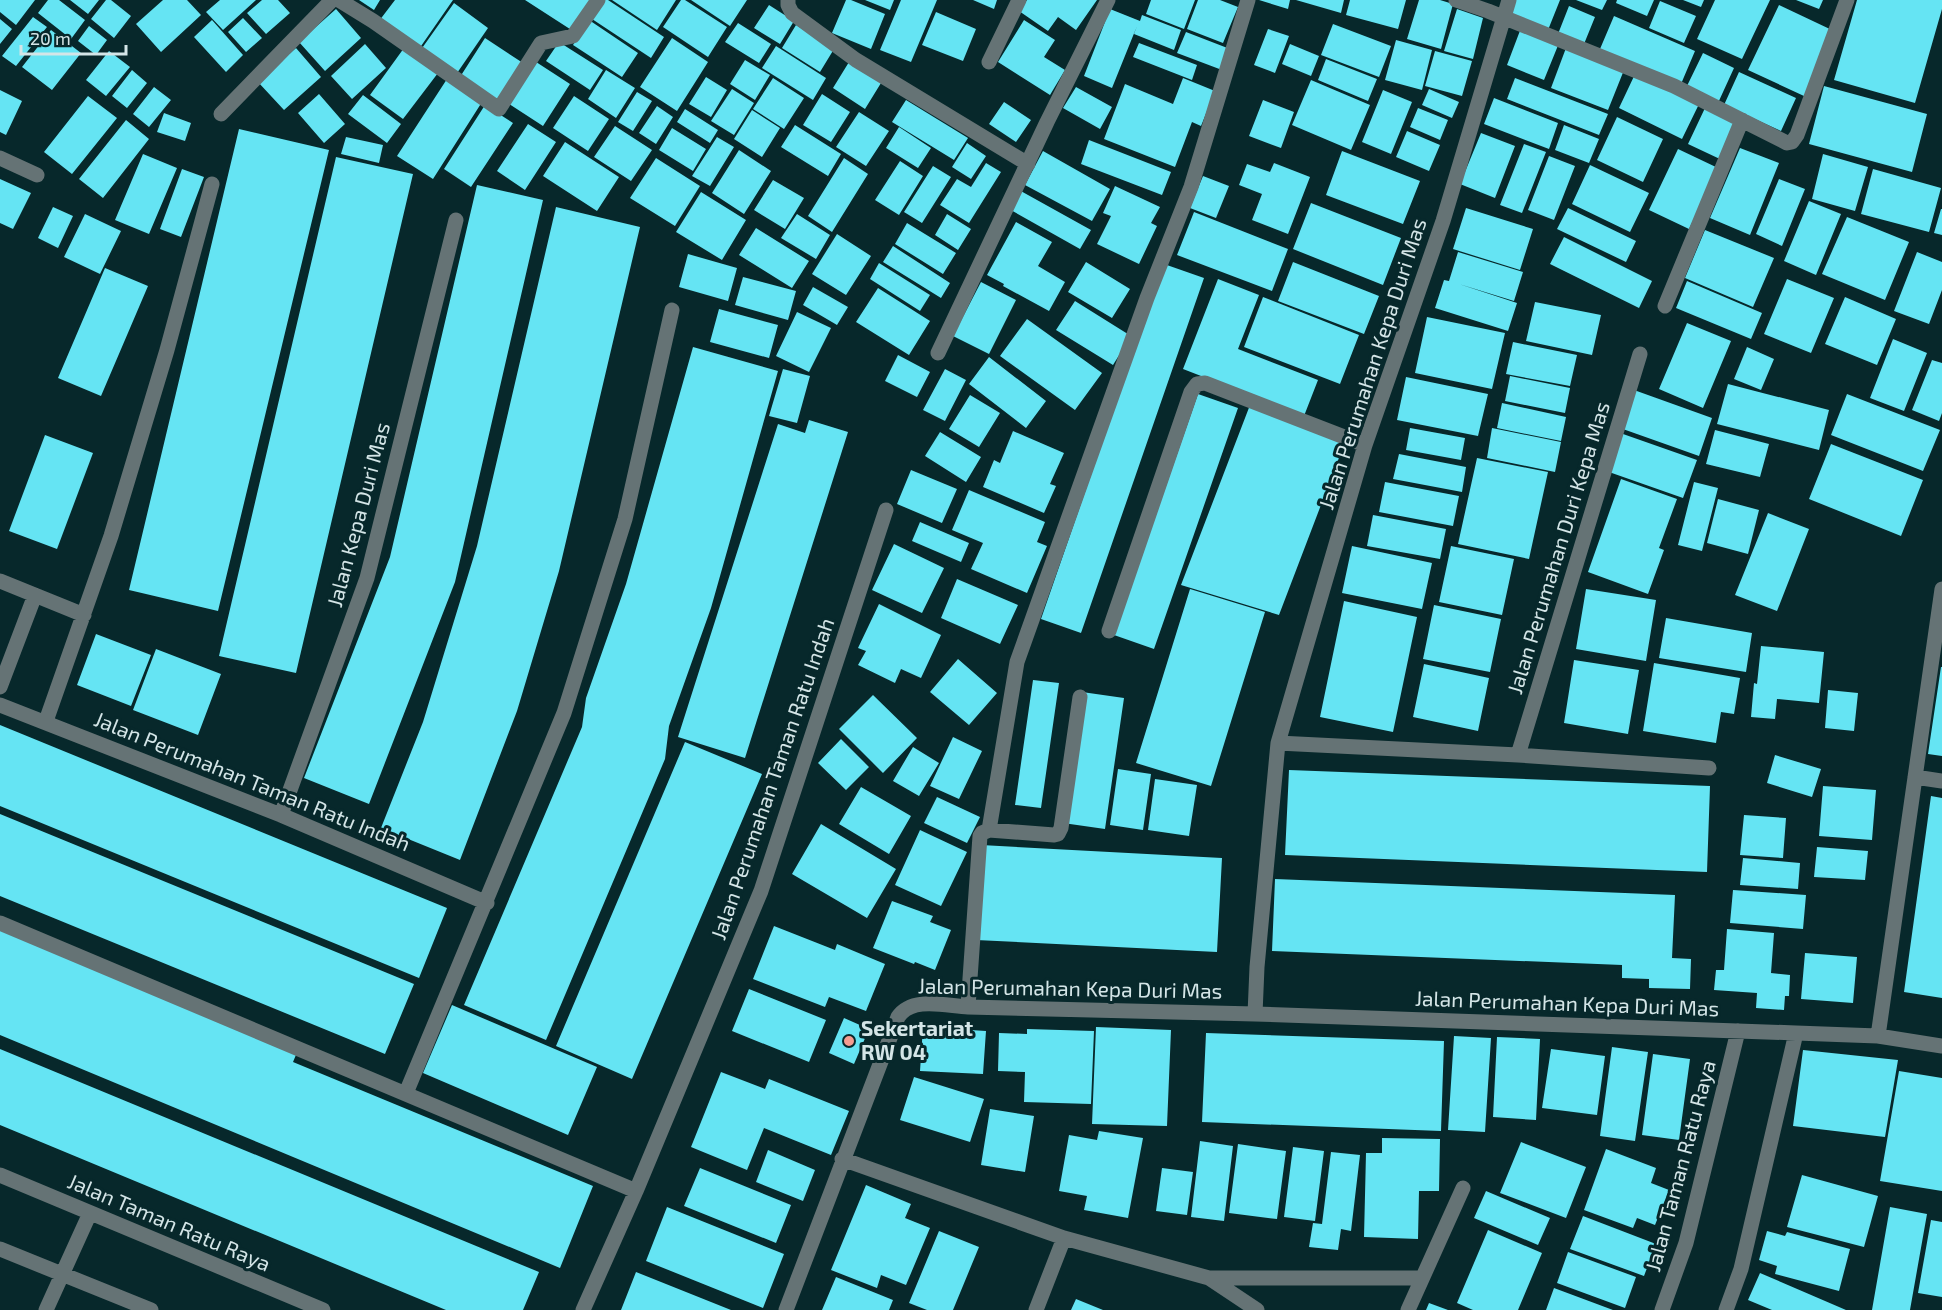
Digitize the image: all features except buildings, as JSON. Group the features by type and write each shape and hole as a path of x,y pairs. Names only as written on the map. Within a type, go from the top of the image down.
{"street":[{"path":"221,114 332,0"},
{"path":"339,0 499,109 541,43 573,36 598,0"},
{"path":"788,0 792,13 856,60 1028,164"},
{"path":"989,62 1019,0"},
{"path":"938,353 1047,122 1108,0"},
{"path":"989,830 1017,662 1147,298 1191,187 1248,0"},
{"path":"1456,0 1674,86 1788,143 1794,139 1847,0"},
{"name":"Jalan Perumahan Kepa Duri Mas","path":"1255,1014 1257,967 1278,743 1365,445 1443,221 1509,0"},
{"path":"1665,306 1742,120"},
{"path":"0,158 37,175"},
{"path":"46,722 111,536 147,419 213,184"},
{"name":"Jalan Kepa Duri Mas","path":"281,815 367,578 456,220"},
{"path":"406,1093 487,903 564,713 625,519 672,310"},
{"name":"Jalan Perumahan Duri Kepa Mas","path":"1518,754 1640,354"},
{"path":"1108,631 1191,392 1197,384 1205,382 1365,445"},
{"name":"Jalan Perumahan Taman Ratu Indah","path":"583,1310 636,1191 761,891 886,510"},
{"path":"0,581 84,615"},
{"path":"1878,1036 1942,590"},
{"path":"0,687 35,595"},
{"path":"968,1007 978,841 982,833 989,830 1054,836 1060,831 1080,697"},
{"name":"Jalan Perumahan Taman Ratu Indah","path":"0,705 281,815 487,903"},
{"path":"1278,743 1518,754 1709,768"},
{"path":"1916,777 1942,781"},
{"path":"0,923 636,1191"},
{"name":"Jalan Perumahan Kepa Duri Mas","path":"786,1310 898,1017 903,1009 910,1006 924,1004 1255,1014 1878,1036 1942,1046"},
{"name":"Jalan Taman Ratu Raya","path":"1662,1310 1686,1243 1738,1031"},
{"path":"1726,1310 1741,1269 1796,1033"},
{"path":"842,1159 1064,1238 1209,1278 1422,1278"},
{"name":"Jalan Taman Ratu Raya","path":"0,1175 87,1218 323,1310"},
{"path":"1408,1310 1463,1188"},
{"path":"46,1310 87,1218"},
{"path":"1036,1310 1064,1238"},
{"path":"0,1249 151,1310"},
{"path":"1209,1278 1257,1310"}],"place":[{"name":"Sekertariat RW 04","path":"849,1041"}]}
